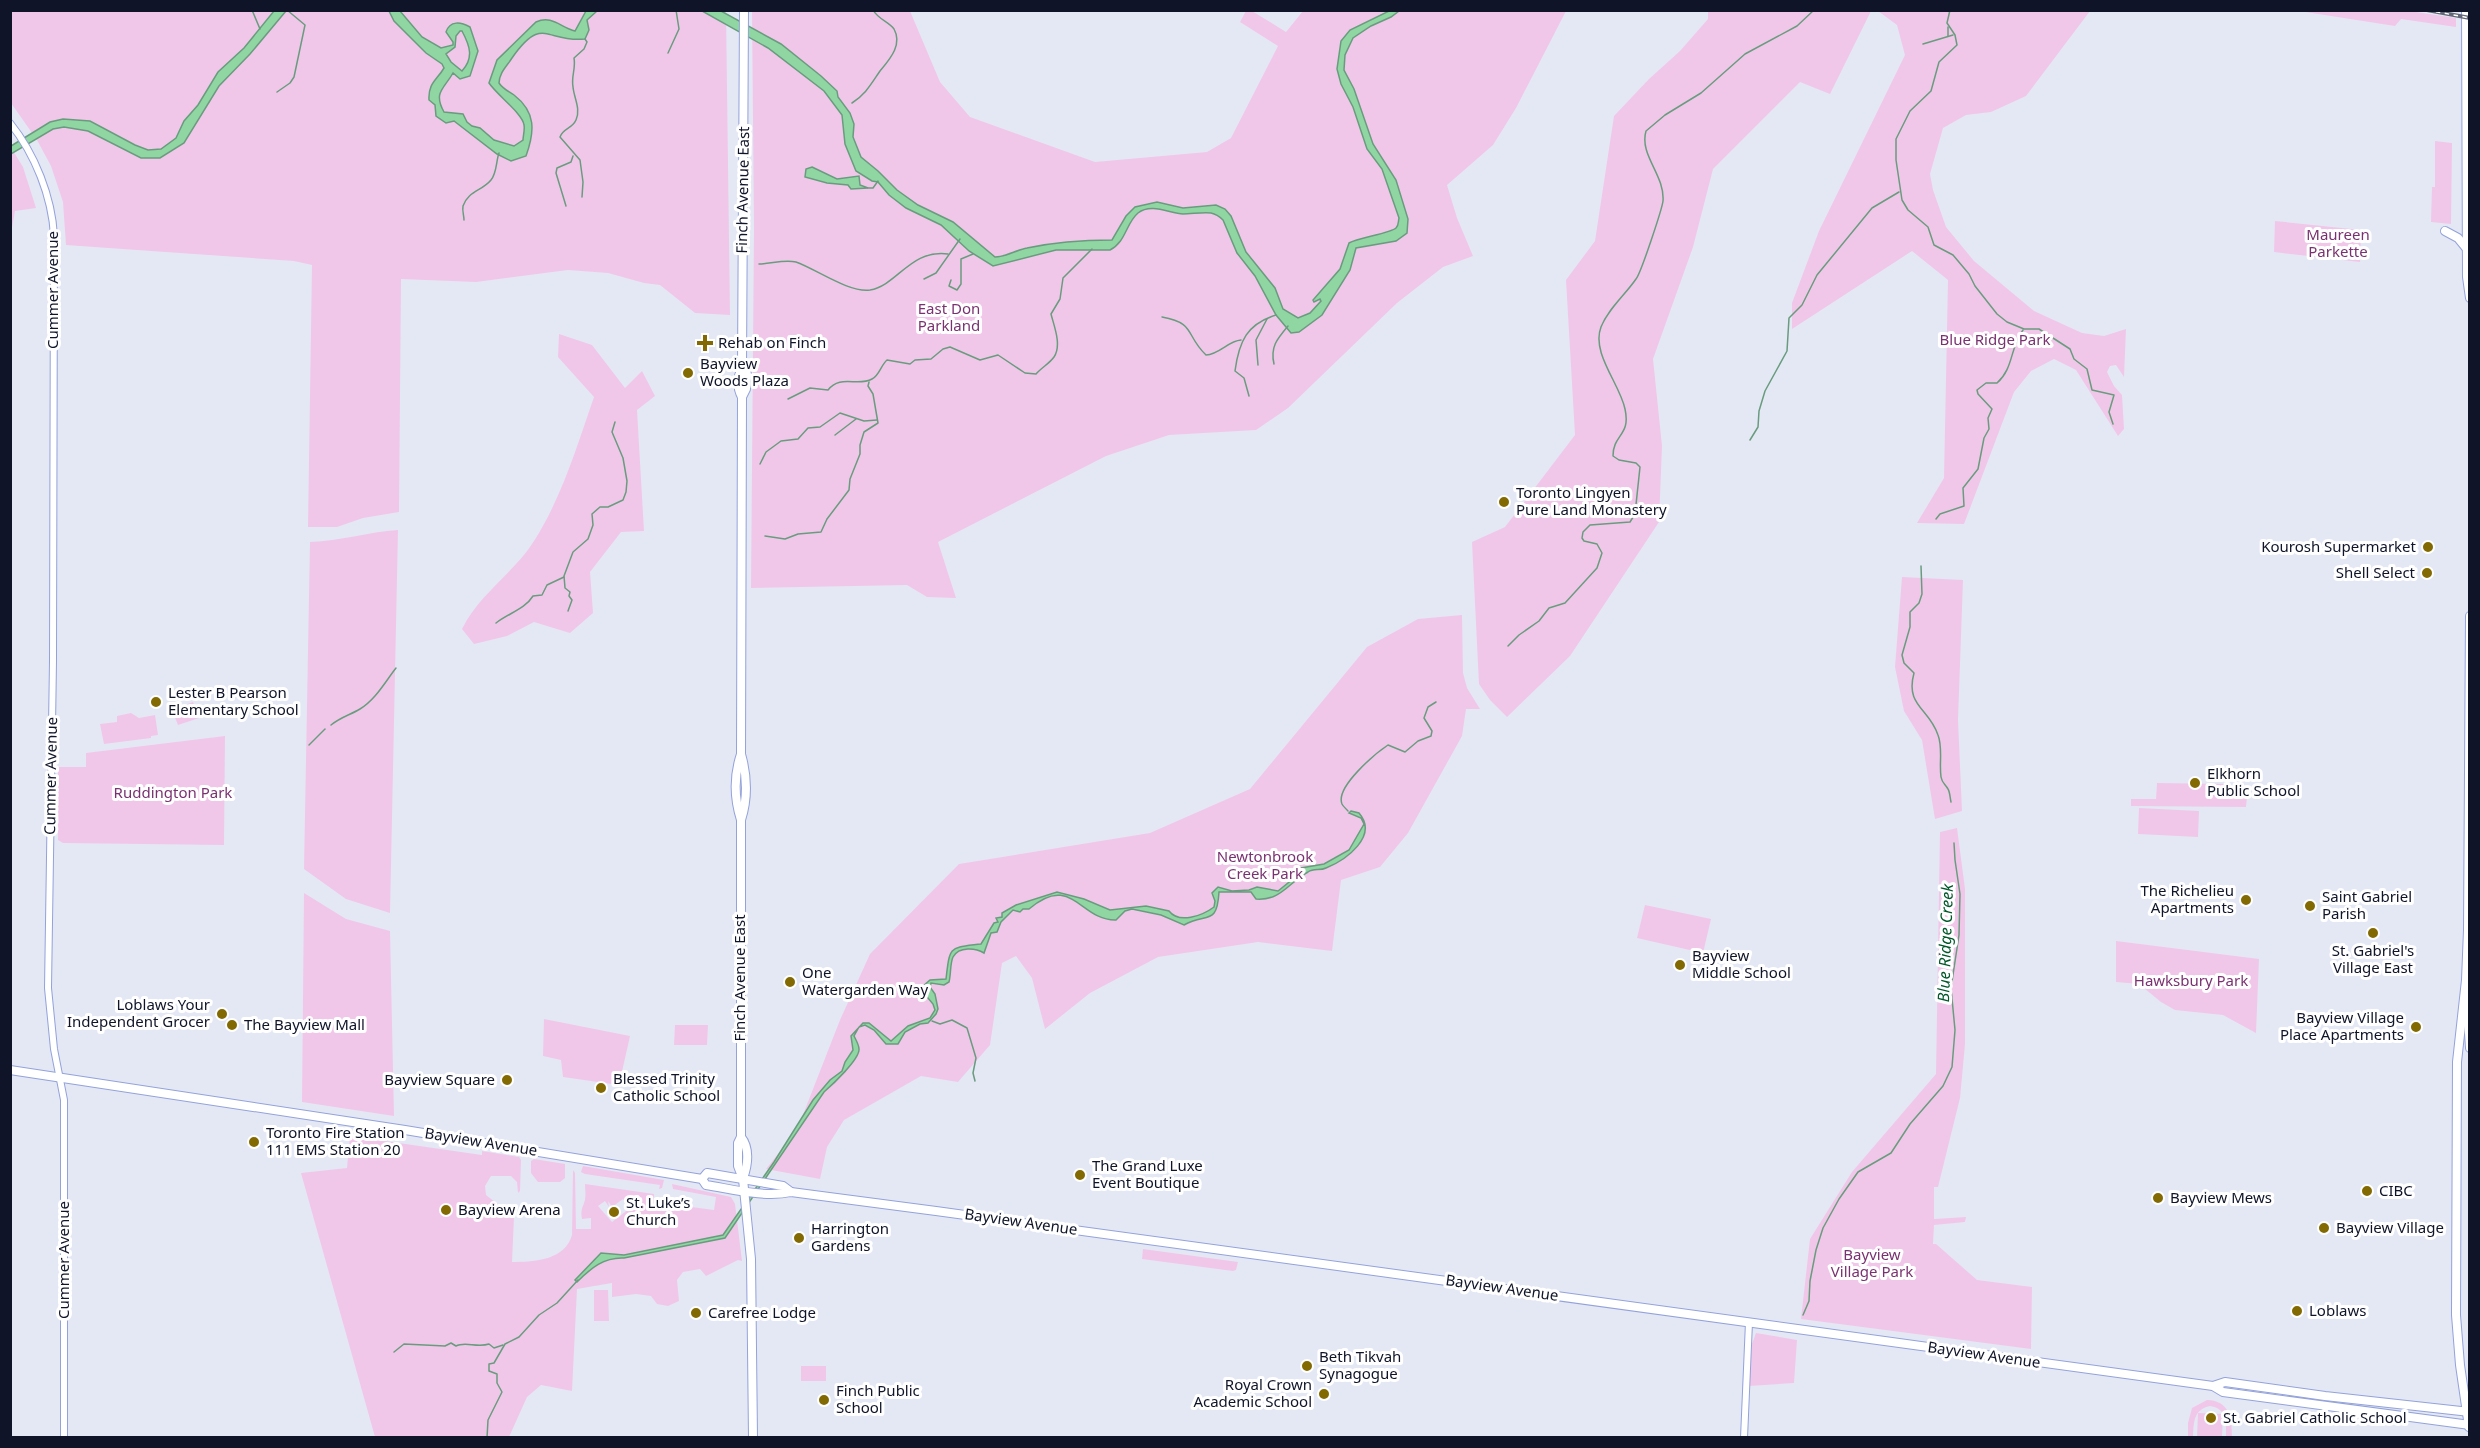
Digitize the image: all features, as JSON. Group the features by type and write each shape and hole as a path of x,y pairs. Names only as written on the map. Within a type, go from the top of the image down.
{"main road":[{"name":"Finch Avenue East","path":"744,10 742,369 747,374 746,389 742,397 741,754 746,770 746,806 741,820 741,1137 738,1143 738,1166 743,1179 751,1259 753,1437"},
{"path":"2466,10 2469,298"},
{"path":"2445,231 2458,238 2468,249"},
{"path":"2469,616 2466,980 2469,1048"},
{"path":"2466,980 2457,1062 2456,1315 2460,1365 2469,1426"},
{"name":"Bayview Avenue","path":"10,1070 702,1179 706,1185 781,1194 791,1192 1749,1322 2213,1386 2223,1392 2469,1426"},
{"name":"Bayview Avenue","path":"702,1179 707,1173 783,1186 791,1192"},
{"name":"Bayview Avenue","path":"2213,1386 2225,1382 2468,1412"},
{"path":"2245,1395 2250,1391 2262,1393 2277,1389"}],"street":[{"name":"Cummer Avenue","path":"10,123 35,165 52,209 54,236 53,661 48,988 54,1049 64,1100 64,1437"},
{"path":"1744,1437 1749,1322"}],"green space":[{"path":"2403,10 2456,18 2456,27 2401,19 2395,26 2299,11"},
{"path":"10,11 726,11 730,315 695,313 660,285 608,273 568,270 476,282 401,279 399,512 363,518 337,527 308,527 312,265 294,261 66,245 63,202 51,166 37,140 11,103"},
{"name":"East Don Parkland","path":"752,11 910,11 940,82 970,117 1095,162 1207,152 1231,138 1278,46 1240,22 1246,11 1252,11 1286,32 1303,11 1566,11 1516,108 1493,145 1447,185 1457,218 1473,256 1443,267 1397,303 1288,408 1256,430 1169,435 1106,456 938,542 956,598 927,597 907,585 751,588 754,230"},
{"path":"1708,11 1871,11 1830,94 1800,82 1713,169 1693,247 1653,359 1662,446 1659,522 1570,656 1507,717 1490,700 1479,684 1472,542 1505,527 1575,435 1566,280 1595,241 1614,116 1649,79 1680,51 1708,19"},
{"name":"Blue Ridge Park","path":"1878,11 2090,11 2026,96 1991,112 1966,115 1943,128 1930,174 1946,227 1974,261 2034,311 2082,333 2104,336 2126,329 2124,377 2116,365 2110,366 2107,372 2122,395 2124,429 2118,436 2076,370 2054,359 2031,371 2014,392 1964,524 1917,523 1944,478 1948,280 1912,251 1792,329 1792,303 1819,231 1905,55 1897,25"},
{"path":"2435,141 2452,143 2451,224 2431,222 2432,187 2435,187"},
{"path":"10,146 23,167 36,208 15,211 11,233"},
{"name":"Maureen Parkette","path":"2275,221 2361,230 2360,262 2274,252"},
{"path":"559,334 592,345 625,388 642,371 655,396 637,410 644,531 621,532 590,572 593,613 570,633 534,622 507,636 474,644 462,629 469,616 487,594 526,553 544,524 568,471 594,397 558,357"},
{"path":"398,530 390,913 346,899 304,869 310,542"},
{"path":"1902,577 1963,580 1958,720 1962,811 1935,819 1922,740 1904,711 1895,667"},
{"name":"Newtonbrook Creek Park","path":"1462,615 1463,673 1467,688 1480,709 1466,709 1462,736 1408,833 1380,867 1341,880 1332,951 1258,942 1158,957 1090,993 1045,1029 1032,978 1016,956 1002,963 990,1045 958,1082 921,1076 844,1120 827,1147 820,1179 766,1169 797,1130 840,1020 870,954 959,864 1150,833 1250,789 1367,647 1418,619"},
{"path":"193,702 199,718 178,725 172,710"},
{"path":"131,713 139,718 155,715 158,735 151,736 151,738 104,744 100,724 117,722 117,716"},
{"name":"Ruddington Park","path":"225,736 224,845 63,843 58,840 58,767 86,767 86,753"},
{"path":"2157,783 2225,784 2225,797 2247,797 2246,807 2131,806 2131,799 2156,799"},
{"path":"2139,808 2199,811 2198,837 2138,834"},
{"name":"Bayview Village Park","path":"1957,828 1965,889 1965,1044 1960,1098 1938,1187 1934,1187 1934,1219 1966,1217 1965,1222 1934,1225 1933,1244 1936,1244 1977,1280 2032,1287 2031,1349 1801,1319 1810,1239 1852,1172 1936,1074 1940,832"},
{"path":"304,893 346,919 390,931 394,1116 302,1102"},
{"path":"1645,905 1711,919 1703,953 1637,938"},
{"name":"Hawksbury Park","path":"2116,941 2259,959 2256,1033 2223,1015 2175,1010 2139,984 2116,982"},
{"path":"544,1019 630,1036 619,1085 563,1077 561,1060 543,1056"},
{"path":"675,1025 708,1025 707,1045 674,1045"},
{"path":"350,1136 482,1155 482,1151 519,1157 521,1160 520,1191 518,1193 517,1182 511,1176 491,1176 485,1186 486,1195 514,1217 512,1262 548,1258 563,1250 568,1243 572,1235 573,1170 575,1173 576,1229 591,1229 591,1218 582,1219 581,1216 585,1184 654,1194 654,1202 714,1210 716,1197 673,1189 672,1184 731,1197 735,1204 742,1261 738,1260 706,1276 700,1269 683,1272 677,1280 679,1301 668,1306 657,1304 651,1296 636,1294 612,1297 612,1283 577,1289 572,1391 541,1385 527,1397 509,1437 375,1437 301,1173 347,1168","holes":["623,1199 630,1208 612,1222 598,1206 605,1201 609,1207 608,1201 612,1207"]},
{"path":"534,1159 565,1164 565,1178 560,1182 538,1182 531,1173 531,1161"},
{"path":"583,1166 664,1180 662,1188 659,1189 660,1185 585,1174 581,1172"},
{"path":"1143,1249 1238,1262 1236,1270 1233,1271 1142,1259"},
{"path":"594,1290 608,1290 609,1321 594,1321"},
{"path":"1756,1333 1797,1340 1794,1383 1749,1386 1752,1344"},
{"path":"801,1366 826,1366 826,1381 801,1381"},
{"path":"2207,1400 2215,1401 2225,1407 2230,1417 2232,1437 2226,1437 2226,1422 2223,1413 2210,1406 2200,1410 2197,1414 2193,1437 2188,1437 2188,1423 2192,1408"},
{"path":"2198,1413 2223,1414 2222,1437 2197,1437"}],"shaded area":[{"path":"274,11 286,11 219,86 184,143 160,158 141,158 88,131 64,127 53,129 11,154 11,146 50,122 63,119 90,121 135,145 148,150 161,149 176,138 184,121 198,105 218,72 244,48"},
{"path":"389,11 400,11 422,37 441,48 453,45 446,32 450,25 460,23 470,27 478,51 470,76 460,79 453,73 441,91 441,105 444,112 463,114 467,122 480,128 494,140 514,146 523,140 524,125 519,115 489,83 497,60 536,22 547,20 575,31 586,11 597,11 587,20 589,30 585,39 538,34 522,45 502,73 499,83 521,101 532,122 526,156 511,161 497,154 454,121 446,123 436,116 435,105 429,100 429,94 431,86 444,68 394,21","holes":["462,31 470,52 462,71 451,62 446,54 455,47 456,36"]},
{"path":"702,11 721,11 781,44 821,76 837,91 838,97 850,113 854,124 853,137 861,157 897,190 918,205 953,222 995,257 1048,244 1112,240 1126,216 1135,207 1157,202 1183,208 1216,205 1225,209 1231,216 1246,252 1275,288 1283,309 1298,318 1310,313 1321,301 1320,299 1314,302 1313,300 1340,269 1349,243 1393,230 1398,225 1399,218 1382,169 1367,149 1337,69 1341,41 1350,30 1389,11 1399,11 1353,38 1345,55 1344,70 1354,89 1373,144 1396,180 1408,219 1407,233 1396,241 1356,248 1350,270 1322,315 1299,332 1291,333 1276,315 1255,276 1237,253 1223,220 1211,213 1183,214 1160,209 1143,210 1134,217 1119,242 1110,250 1056,250 993,266 969,251 941,225 906,208 889,195 878,182 856,171 845,144 842,115 824,91 768,48"},
{"path":"812,167 837,179 859,176 860,185 868,188 851,189 848,185 827,183 805,177 806,169"},
{"path":"1351,811 1359,813 1364,822 1365,830 1363,838 1358,846 1334,864 1324,869 1310,871 1278,894 1265,899 1256,899 1251,892 1219,892 1218,903 1213,914 1184,925 1161,915 1132,909 1125,911 1116,920 1104,918 1093,914 1066,896 1056,895 1044,899 1029,909 1023,909 1020,912 1013,910 1001,922 997,932 991,933 984,953 972,949 959,951 952,960 949,982 944,985 931,983 930,987 935,994 938,1009 928,1023 920,1024 905,1032 898,1044 886,1044 874,1030 865,1025 859,1027 863,1023 869,1023 891,1041 908,1026 930,1018 935,1010 923,992 923,986 930,980 946,979 950,954 953,950 963,946 981,944 994,923 998,922 996,918 1002,917 1002,913 1016,905 1057,892 1084,899 1110,910 1146,906 1169,911 1179,917 1191,917 1214,907 1215,901 1212,893 1218,887 1232,891 1257,887 1278,891 1299,874 1301,868 1324,864 1349,850 1364,824 1361,818 1349,813"},
{"path":"859,1028 854,1036 859,1049 855,1059 824,1092 725,1238 610,1259 593,1268 577,1282 575,1280 601,1253 624,1255 723,1235 774,1162 813,1100 830,1080 842,1071 853,1050 851,1036"}],"waterway":[{"path":"252,10 260,29"},
{"path":"277,92 290,83 294,77 305,25 287,10"},
{"path":"668,53 679,29 676,10"},
{"path":"852,103 868,88 891,57 896,46 894,29 873,10"},
{"path":"1508,646 1539,621 1549,608 1565,603 1597,568 1602,553 1597,544 1584,541 1583,532 1590,525 1630,522 1635,514 1640,467 1636,463 1619,460 1613,456 1616,443 1626,425 1625,409 1603,358 1599,337 1608,314 1639,274 1663,201 1660,182 1646,148 1646,131 1665,115 1701,93 1745,54 1797,26 1814,10"},
{"name":"Blue Ridge Creek","path":"1950,10 1947,23 1955,35 1957,45 1939,62 1931,91 1910,111 1896,139 1896,160 1902,200 1908,210 1928,227 1934,245 1953,255 1997,314 2007,322 2024,329 2039,329 2070,349 2074,359 2087,369 2092,390 2114,395 2109,412 2113,424"},
{"name":"Blue Ridge Creek","path":"1948,27 1948,36"},
{"path":"1923,44 1953,35"},
{"path":"582,197 583,182 580,160 560,137 574,123 577,116 578,108 573,83 574,58 584,49 587,42 585,39"},
{"path":"464,220 465,201 491,180 499,153"},
{"path":"566,206 556,173 557,168 571,162 573,156"},
{"path":"868,188 873,188 878,181"},
{"path":"1750,440 1758,427 1759,411 1765,391 1787,351 1789,318 1802,305 1817,275 1872,208 1899,192"},
{"path":"924,279 936,273 960,239"},
{"path":"788,399 810,388 828,390 838,383 867,381 876,375 887,360 910,364 915,360 931,359 943,349 950,347 980,360 998,355 1025,373 1036,374 1056,352 1057,336 1051,314 1060,299 1063,278 1092,249"},
{"path":"759,264 796,262 852,288 870,290 889,282 924,257 948,254"},
{"path":"951,280 949,286 957,290 961,284 961,259 973,254"},
{"path":"1249,396 1244,378 1235,371 1239,351 1251,329 1258,323 1276,315"},
{"path":"1162,317 1185,326 1206,355 1241,340"},
{"path":"1258,365 1256,340 1267,319"},
{"path":"1274,364 1275,343 1288,326"},
{"name":"Blue Ridge Creek","path":"1936,519 1940,514 1964,506 1963,488 1978,469 1984,438 1989,429 1988,418 1992,409 1977,390 1986,383 1997,383 2002,377 2023,330"},
{"path":"765,536 785,539 798,534 821,532 827,519 849,490 864,432 878,423 873,394 868,386 869,382"},
{"path":"760,464 766,452 781,441 798,439 808,428 820,427 840,413 864,421 877,420"},
{"path":"835,435 856,419"},
{"path":"568,611 572,600 569,596 570,592 565,588 564,576 573,552 588,539 593,525 592,514 600,507 608,507 623,500 626,492 627,481 623,458 612,432 615,422"},
{"name":"Blue Ridge Creek","path":"1921,566 1922,594 1919,603 1910,612 1910,627 1902,655 1904,663 1914,673 1912,684 1915,700 1938,735 1941,777 1949,790 1951,802"},
{"path":"496,623 521,608 533,596 542,595 547,585 564,577"},
{"path":"331,725 366,705 396,668"},
{"path":"1348,811 1342,804 1341,797 1350,780 1388,745 1405,752 1418,741 1431,736 1432,731 1424,718 1428,707 1436,702"},
{"path":"309,745 325,729"},
{"name":"Blue Ridge Creek","path":"1803,1315 1809,1301 1816,1250 1823,1228 1839,1199 1858,1172 1891,1153 1910,1124 1943,1086 1952,1067 1955,1030 1951,988 1959,935 1960,894 1954,843"},
{"path":"932,1021 940,1024 952,1020 967,1028 976,1058 973,1073 975,1081"},
{"path":"487,1438 488,1420 502,1392 497,1383 497,1374 489,1371 489,1364 494,1363 505,1344 519,1337 539,1315 557,1303 578,1280"},
{"path":"394,1352 404,1344 445,1346 451,1343 456,1346 489,1344 494,1348 503,1345"}],"railway":[{"path":"2427,10 2470,18"}],"place":[{"name":"Rehab on Finch","path":"705,343"},
{"name":"Bayview Woods Plaza","path":"688,373"},
{"name":"Toronto Lingyen Pure Land Monastery","path":"1504,502"},
{"name":"Kourosh Supermarket","path":"2428,547"},
{"name":"Shell Select","path":"2427,573"},
{"name":"Lester B Pearson Elementary School","path":"156,702"},
{"name":"Elkhorn Public School","path":"2195,783"},
{"name":"The Richelieu Apartments","path":"2246,900"},
{"name":"Saint Gabriel Parish","path":"2310,906"},
{"name":"St. Gabriel's Village East","path":"2373,933"},
{"name":"Bayview Middle School","path":"1680,965"},
{"name":"One Watergarden Way","path":"790,982"},
{"name":"Loblaws Your Independent Grocer","path":"222,1014"},
{"name":"The Bayview Mall","path":"232,1025"},
{"name":"Bayview Village Place Apartments","path":"2416,1027"},
{"name":"Bayview Square","path":"507,1080"},
{"name":"Blessed Trinity Catholic School","path":"601,1088"},
{"name":"Toronto Fire Station 111 EMS Station 20","path":"254,1142"},
{"name":"The Grand Luxe Event Boutique","path":"1080,1175"},
{"name":"CIBC","path":"2367,1191"},
{"name":"Bayview Mews","path":"2158,1198"},
{"name":"Bayview Arena","path":"446,1210"},
{"name":"St. Luke’s Church","path":"614,1212"},
{"name":"Bayview Village","path":"2324,1228"},
{"name":"Harrington Gardens","path":"799,1238"},
{"name":"Loblaws","path":"2297,1311"},
{"name":"Carefree Lodge","path":"696,1313"},
{"name":"Beth Tikvah Synagogue","path":"1307,1366"},
{"name":"Royal Crown Academic School","path":"1324,1394"},
{"name":"Finch Public School","path":"824,1400"},
{"name":"St. Gabriel Catholic School","path":"2211,1418"}]}
